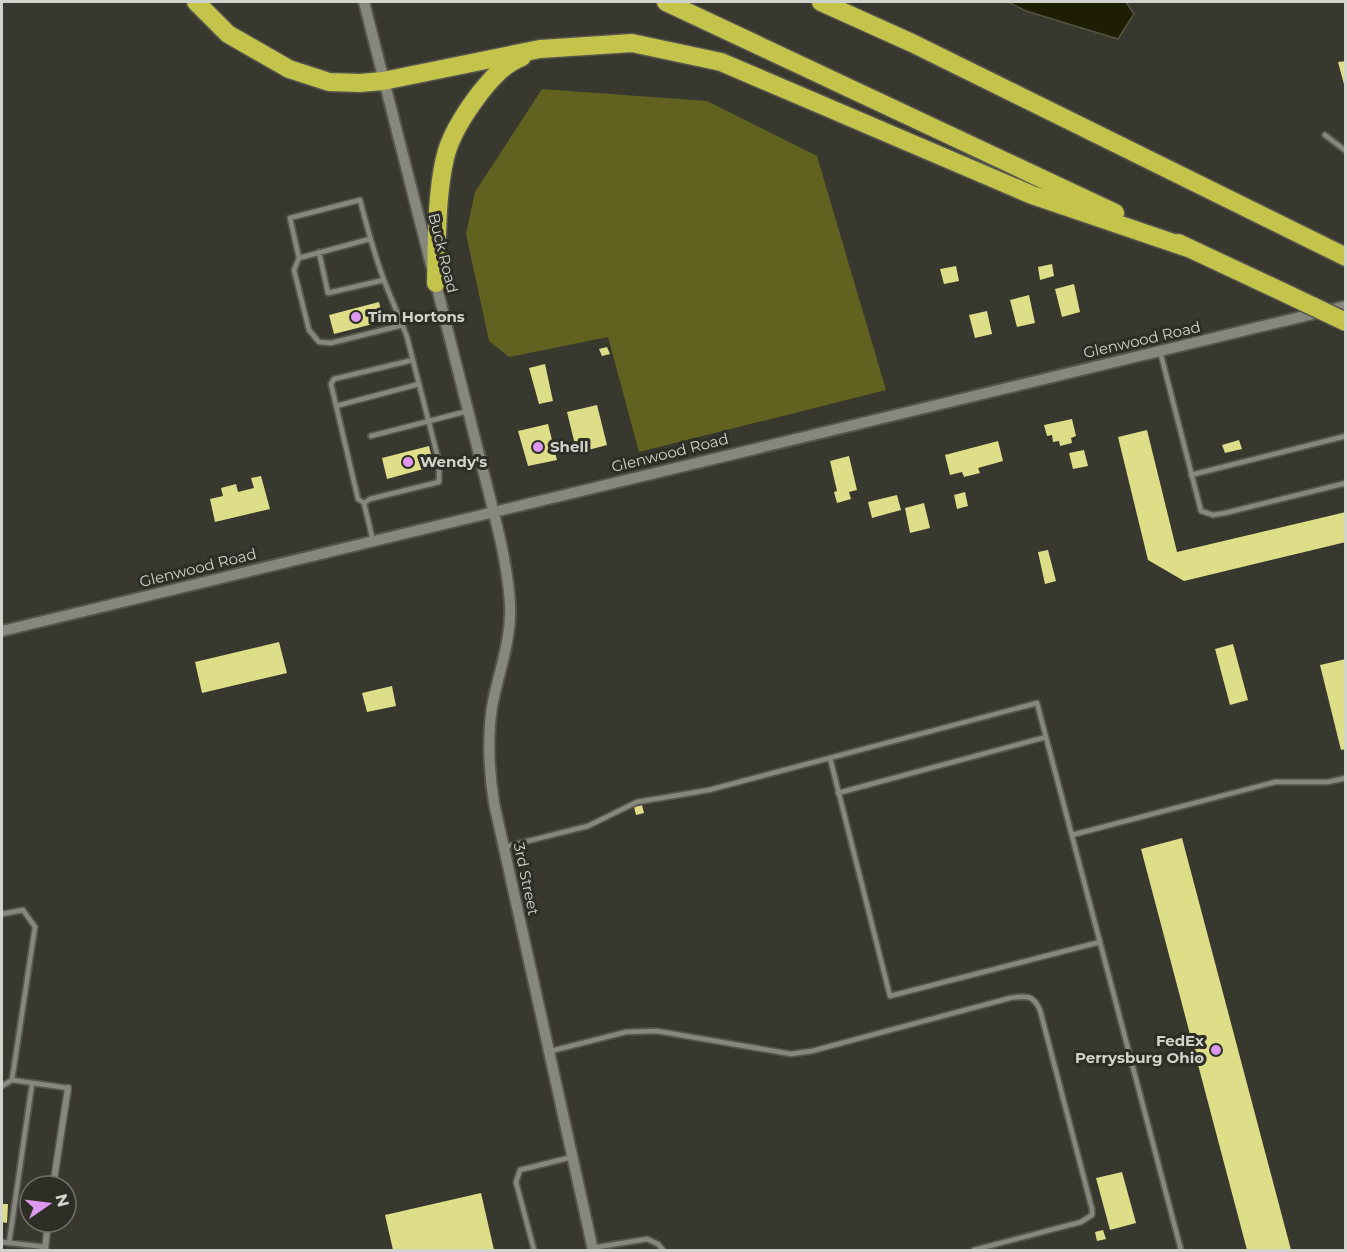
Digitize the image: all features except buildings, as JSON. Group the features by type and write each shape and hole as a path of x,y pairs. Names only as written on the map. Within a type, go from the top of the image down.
{"highway":[{"path":"195,2 228,34 289,69 329,82 383,81 540,50 632,43 721,62 1032,195 1188,248"},
{"path":"666,2 1346,322"},
{"path":"821,2 912,43 1346,257"},
{"path":"849,2 912,43"},
{"path":"436,283 438,218 445,157 466,111 494,76 512,61 540,50"}],"street":[{"name":"Buck Road","path":"364,2 493,512"},
{"name":"Glenwood Road","path":"2,631 1346,306"},
{"name":"3rd Street","path":"493,512 504,555 510,607 507,649 492,710 489,768 494,803 592,1249"},
{"path":"56,1174 68,1088"},
{"path":"45,1249 47,1234"}],"lane":[{"path":"1325,135 1346,151"},
{"path":"364,503 370,499 439,482 439,462 413,360 403,325 370,239 360,200 290,218 299,258 294,270 309,330 319,342 331,343 403,325"},
{"path":"299,258 370,239"},
{"path":"319,252 328,293 384,279"},
{"path":"1160,351 1199,507 1205,514 1213,515 1346,483"},
{"path":"373,541 364,503 358,499 331,384 334,379 413,360"},
{"path":"336,406 419,384"},
{"path":"371,436 468,411"},
{"path":"1191,475 1346,436"},
{"path":"504,847 588,826 637,802 710,790 1037,703 1181,1251"},
{"path":"838,793 1046,737"},
{"path":"830,758 891,996 1100,942"},
{"path":"1072,835 1275,782 1328,782 1346,778"},
{"path":"2,914 23,910 35,927 12,1080"},
{"path":"548,1052 626,1032 657,1031 791,1054 812,1051 1010,998 1031,998 1036,1001 1040,1010 1092,1215 1081,1222 974,1251"},
{"path":"2,1086 12,1080 68,1088"},
{"path":"9,1243 32,1084"},
{"path":"534,1251 516,1182 520,1170 572,1157"},
{"path":"592,1249 647,1239 658,1244 663,1251"},
{"path":"2,1242 45,1249"}],"shaded area":[{"path":"1008,2 1126,2 1134,14 1118,39 1026,11"},
{"path":"542,89 707,101 817,156 886,390 639,452 608,337 509,357 489,341 466,234 475,192"}],"place":[{"name":"Tim Hortons","path":"356,317"},
{"name":"Shell","path":"538,447"},
{"name":"Wendy's","path":"408,462"},
{"name":"FedEx Perrysburg Ohio","path":"1216,1050"}]}
